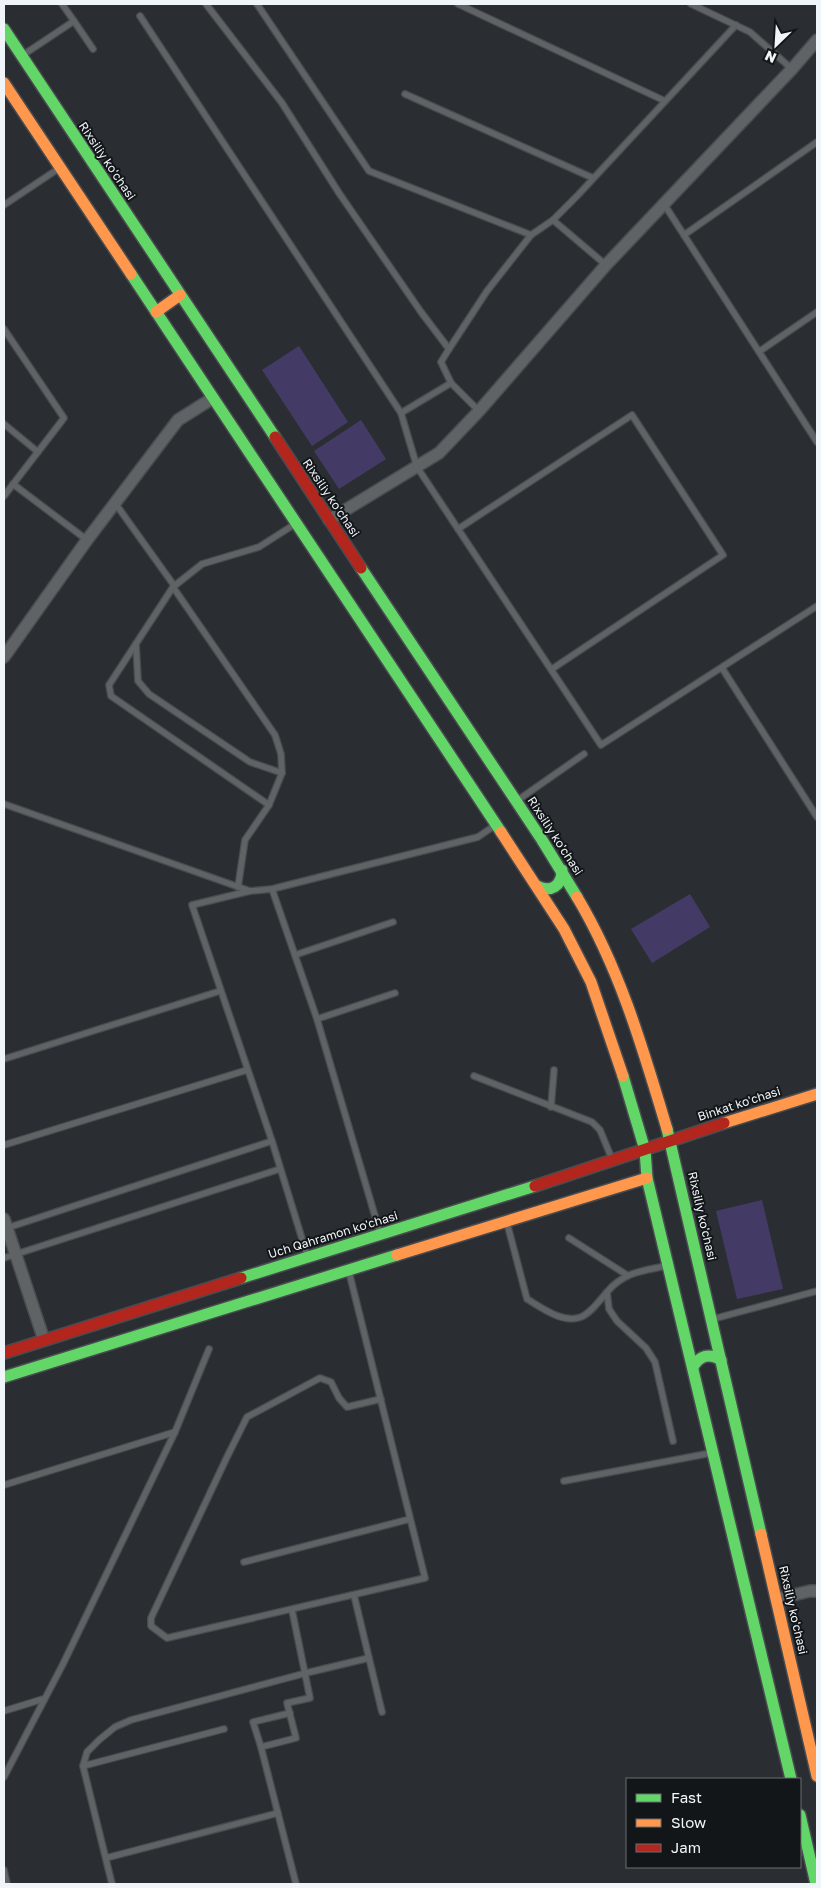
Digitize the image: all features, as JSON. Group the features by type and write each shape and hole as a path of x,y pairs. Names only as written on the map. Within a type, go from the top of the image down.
{"main road":[{"name":"Rixsiliy ko'chasi","path":"4,29 562,870 576,892 601,940 624,994 646,1057 670,1140 817,1776"},
{"path":"4,83 537,886 564,930 591,982 617,1056 645,1150 646,1178 791,1778"},
{"path":"156,312 180,295"},
{"path":"537,886 546,890 554,888 561,881 562,870"},
{"name":"Binkat ko'chasi","path":"670,1140 817,1094"},
{"path":"4,1377 646,1178 670,1140"},
{"name":"Uch Qahramon ko'chasi","path":"4,1353 613,1161 670,1140"},
{"path":"227,1282 233,1306"},
{"path":"692,1367 704,1355 714,1356 721,1360"},
{"path":"764,1667 778,1672 787,1667 790,1660"},
{"path":"801,1819 816,1884"}],"street":[{"path":"329,520 439,453 606,265 792,69 817,40"},
{"path":"4,657 87,540 178,420 213,398"},
{"path":"5,1224 9,1256 44,1340"},
{"path":"776,1599 817,1591"}],"lane":[{"path":"62,4 93,49"},
{"path":"206,4 282,103 339,193 421,312 449,349"},
{"path":"256,4 369,171 531,236"},
{"path":"458,4 665,101"},
{"path":"691,4 750,32 792,69"},
{"path":"140,16 401,413 417,467 601,745 817,606"},
{"path":"21,56 74,21"},
{"path":"479,410 451,383 440,362 487,291 531,236 553,220 736,25"},
{"path":"405,94 593,178"},
{"path":"684,235 817,142"},
{"path":"4,205 60,168"},
{"path":"664,204 817,442"},
{"path":"553,220 606,265"},
{"path":"760,351 817,312"},
{"path":"4,329 64,418 4,496"},
{"path":"401,413 451,383"},
{"path":"458,530 632,415 723,555 552,669"},
{"path":"4,424 38,452"},
{"path":"13,484 87,540"},
{"path":"115,503 173,584 173,587 275,735 281,754 282,773 269,805 245,840 238,887"},
{"path":"269,805 111,696 108,690 109,685 173,587 202,564 260,548 296,523"},
{"path":"136,644 138,682 149,694 250,762 282,773"},
{"path":"722,668 817,817"},
{"path":"516,801 584,754"},
{"path":"4,804 250,891"},
{"path":"308,1257 272,1141 192,904 250,891 272,889 478,837 497,825"},
{"path":"272,889 317,1019 381,1234"},
{"path":"295,955 393,922"},
{"path":"4,1059 220,991"},
{"path":"317,1019 395,994"},
{"path":"4,1145 247,1070"},
{"path":"551,1107 554,1070"},
{"path":"474,1076 592,1122 600,1130 613,1161"},
{"path":"5,1224 272,1141"},
{"path":"9,1256 280,1169"},
{"path":"507,1221 527,1299 550,1313 570,1319 583,1316 614,1284 627,1275 668,1265"},
{"path":"569,1238 627,1275"},
{"path":"349,1270 381,1399 410,1519 425,1578 167,1638 151,1626 151,1618 155,1609 247,1417 320,1378 331,1382 339,1398 347,1407 381,1399"},
{"path":"606,1292 609,1309 617,1321 646,1348 655,1362 673,1442"},
{"path":"712,1319 817,1292"},
{"path":"4,1777 43,1699 63,1664 175,1432 209,1349"},
{"path":"4,1485 175,1432"},
{"path":"564,1482 713,1452"},
{"path":"244,1562 410,1519"},
{"path":"354,1595 382,1712"},
{"path":"261,1747 296,1738 287,1704 310,1698 292,1610"},
{"path":"112,1884 83,1766 87,1752 114,1727 132,1720 369,1658"},
{"path":"4,1711 43,1699"},
{"path":"290,1713 253,1722 296,1884"},
{"path":"83,1766 224,1729"},
{"path":"106,1858 278,1813"},
{"path":"4,1870 7,1884"}],"shaded area":[{"path":"299,346 348,422 312,446 262,370"},
{"path":"361,420 386,459 339,489 314,451"},
{"path":"690,894 710,927 652,963 631,929"},
{"path":"762,1200 783,1289 737,1299 716,1211"}],"traffic: fast":[{"path":"4,29 275,437"},
{"path":"131,274 501,832"},
{"path":"361,568 542,840 577,897"},
{"path":"537,886 547,889 555,887 562,876 562,870"},
{"path":"623,1076 645,1150 647,1178 791,1778"},
{"path":"667,1129 761,1534"},
{"path":"241,1278 535,1186"},
{"path":"4,1377 397,1255"},
{"path":"693,1367 705,1356 713,1356 721,1360"},
{"path":"801,1819 816,1884"}],"traffic: slow":[{"path":"4,83 131,274"},
{"path":"156,312 180,295"},
{"path":"501,832 564,929 591,982 623,1076"},
{"path":"577,897 606,952 618,981 639,1039 667,1129"},
{"path":"724,1123 817,1094"},
{"path":"397,1255 647,1178"},
{"path":"761,1534 817,1776"}],"traffic: jam":[{"path":"275,437 361,568"},
{"path":"535,1186 724,1123"},
{"path":"4,1353 241,1278"}]}
